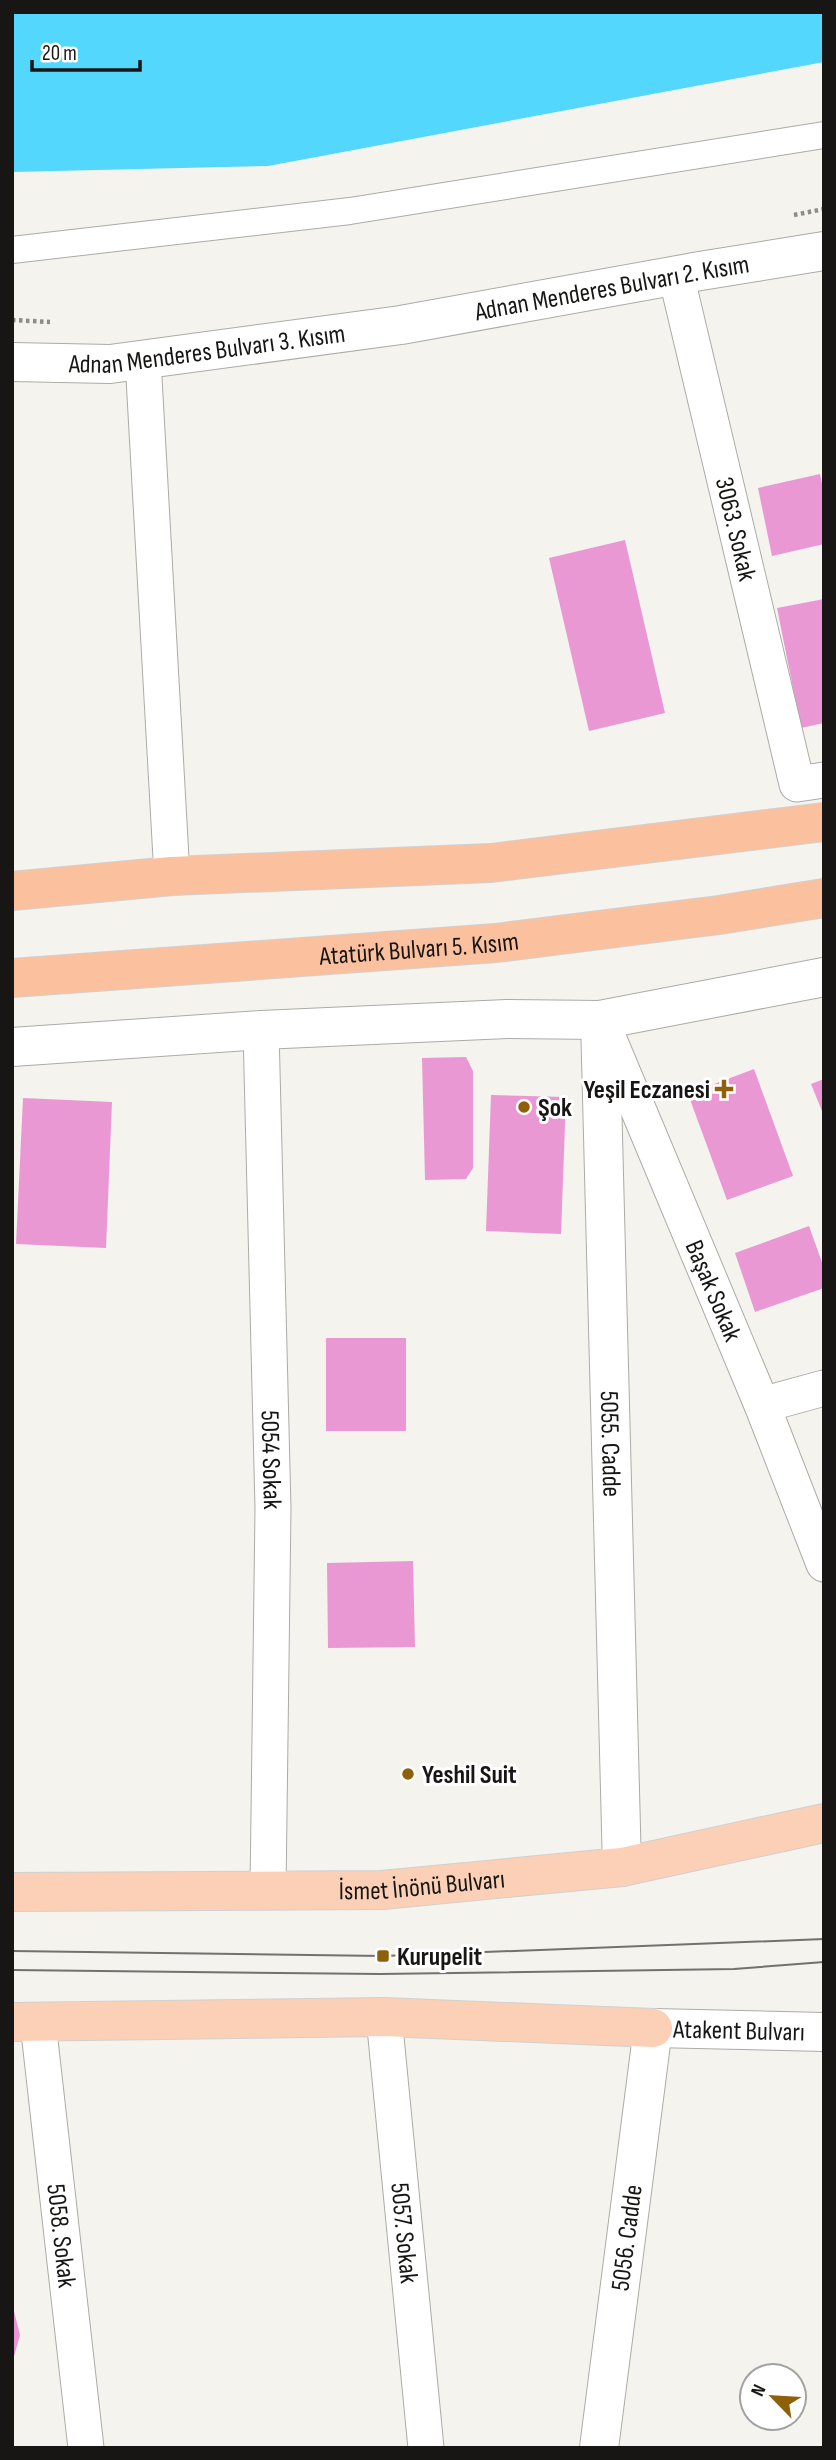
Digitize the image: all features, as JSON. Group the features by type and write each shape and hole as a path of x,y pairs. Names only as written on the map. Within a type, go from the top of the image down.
{"highway":[{"path":"12,891 172,876 491,863 824,822"},
{"name":"Atatürk Bulvarı 5. Kısım","path":"12,978 496,943 719,915 824,898"}],"main road":[{"name":"İsmet İnönü Bulvarı","path":"12,1892 382,1890 622,1867 824,1823"},
{"path":"25,2023 384,2017 653,2028"}],"street":[{"path":"12,250 350,211 824,135"},
{"name":"Adnan Menderes Bulvarı 2. Kısım","path":"401,325 824,251"},
{"name":"3063. Sokak","path":"676,275 810,782"},
{"name":"Adnan Menderes Bulvarı 3. Kısım","path":"12,362 110,364 401,325"},
{"path":"143,360 172,876"},
{"path":"12,1047 261,1030 507,1019 600,1020 824,977"},
{"name":"Başak Sokak","path":"600,1020 762,1405 824,1564"},
{"name":"5055. Cadde","path":"600,1020 622,1867"},
{"name":"5054 Sokak","path":"261,1030 273,1508 268,1891"},
{"path":"762,1405 824,1388"},
{"name":"5057. Sokak","path":"384,2017 426,2448"},
{"name":"5058. Sokak","path":"25,2023 86,2448"},
{"name":"Atakent Bulvarı","path":"653,2028 824,2032"},
{"name":"5056. Cadde","path":"599,2448 653,2028"}],"path":[{"path":"785,216 824,209"},
{"path":"12,320 52,322"}],"water":[{"path":"12,12 824,12 824,62 268,166 12,172"}],"building":[{"path":"820,474 824,493 824,544 772,556 758,488"},
{"path":"625,540 665,713 589,731 549,558"},
{"path":"824,599 824,723 801,728 777,608"},
{"path":"466,1057 473,1071 473,1168 466,1179 425,1180 422,1058"},
{"path":"754,1069 793,1176 727,1200 688,1094"},
{"path":"824,1079 824,1116 811,1084"},
{"path":"491,1095 566,1097 561,1234 486,1231"},
{"path":"23,1098 112,1102 106,1248 16,1244"},
{"path":"809,1226 824,1268 824,1288 755,1312 735,1253"},
{"path":"326,1338 406,1338 406,1431 326,1431"},
{"path":"413,1561 415,1647 328,1648 327,1563"},
{"path":"12,2303 20,2335 13,2360 12,2360"}],"tram line":[{"path":"12,1951 383,1956 824,1939"},
{"path":"12,1970 380,1974 734,1969 824,1962"}],"place":[{"name":"Yeşil Eczanesi","path":"724,1089"},
{"name":"Şok","path":"524,1107"},
{"name":"Yeshil Suit","path":"408,1774"},
{"name":"Kurupelit","path":"383,1956"}]}
